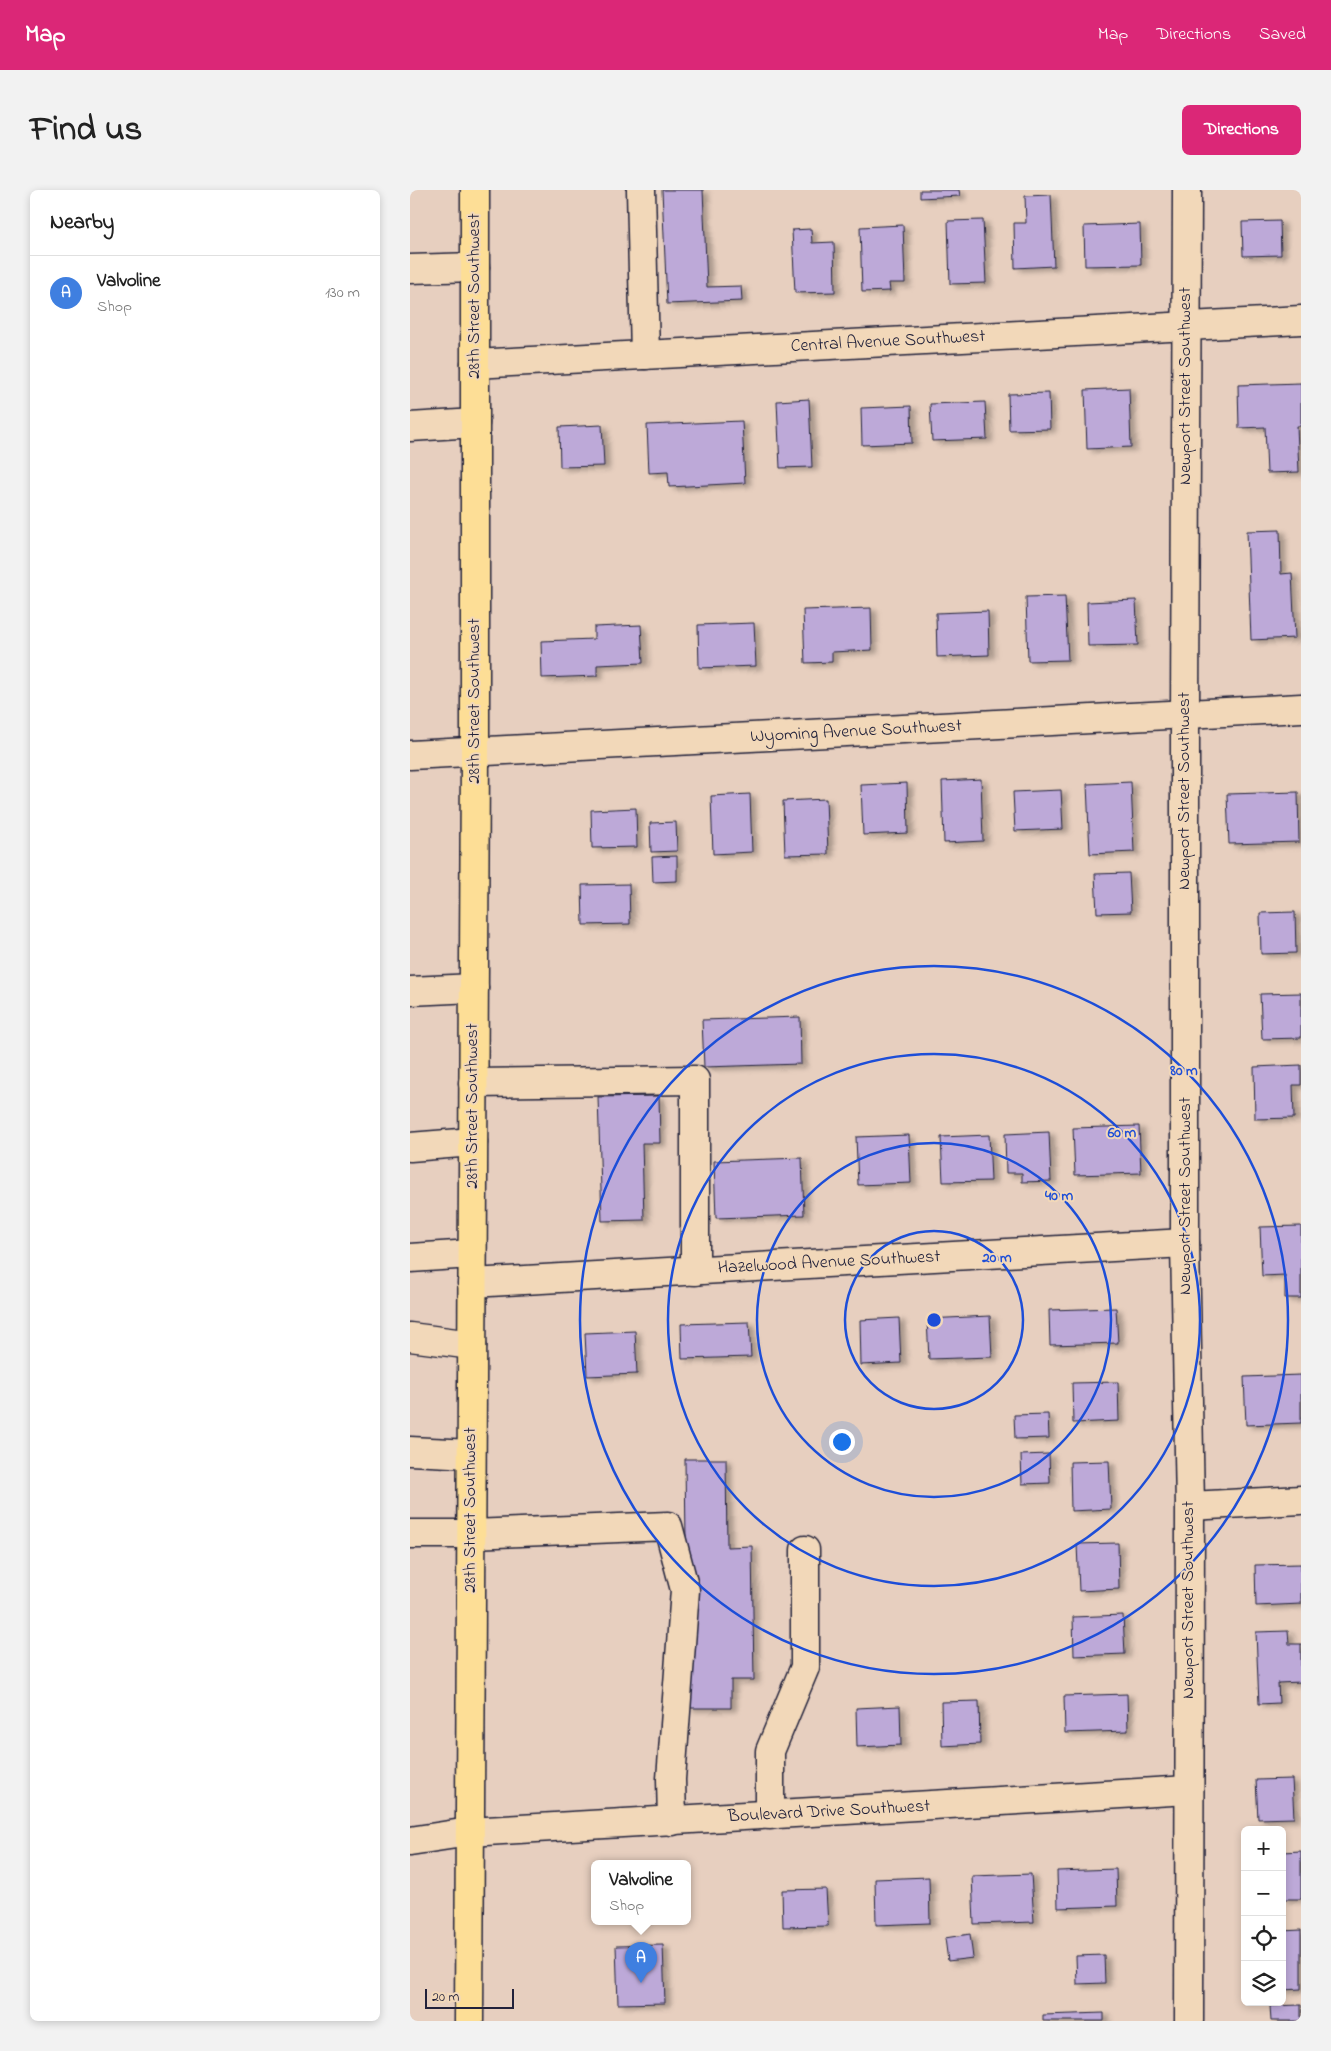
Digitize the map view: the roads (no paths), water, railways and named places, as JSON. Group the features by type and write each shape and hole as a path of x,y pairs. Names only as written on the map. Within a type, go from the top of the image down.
{"main road":[{"name":"28th Street Southwest","path":"469,2021 475,752 475,190"}],"street":[{"path":"641,190 645,355"},
{"name":"Newport Street Southwest","path":"1187,190 1185,715 1186,1243 1190,1506 1189,2021"},
{"path":"410,269 475,267"},
{"name":"Central Avenue Southwest","path":"475,364 1301,320"},
{"path":"410,427 475,423"},
{"name":"Wyoming Avenue Southwest","path":"410,755 1301,708"},
{"path":"410,991 474,988"},
{"path":"473,1083 695,1080 695,1270"},
{"path":"410,1147 472,1142"},
{"name":"Hazelwood Avenue Southwest","path":"472,1283 1186,1243"},
{"path":"410,1258 472,1254"},
{"path":"410,1337 472,1345"},
{"path":"410,1451 471,1454"},
{"path":"1190,1506 1301,1500"},
{"path":"410,1534 471,1534 668,1526 685,1590 671,1779 672,1821"},
{"path":"770,1815 770,1752 805,1667 805,1550"},
{"name":"Boulevard Drive Southwest","path":"410,1841 469,1832 1189,1790"}],"place":[{"name":"Valvoline","path":"641,1983"}]}
